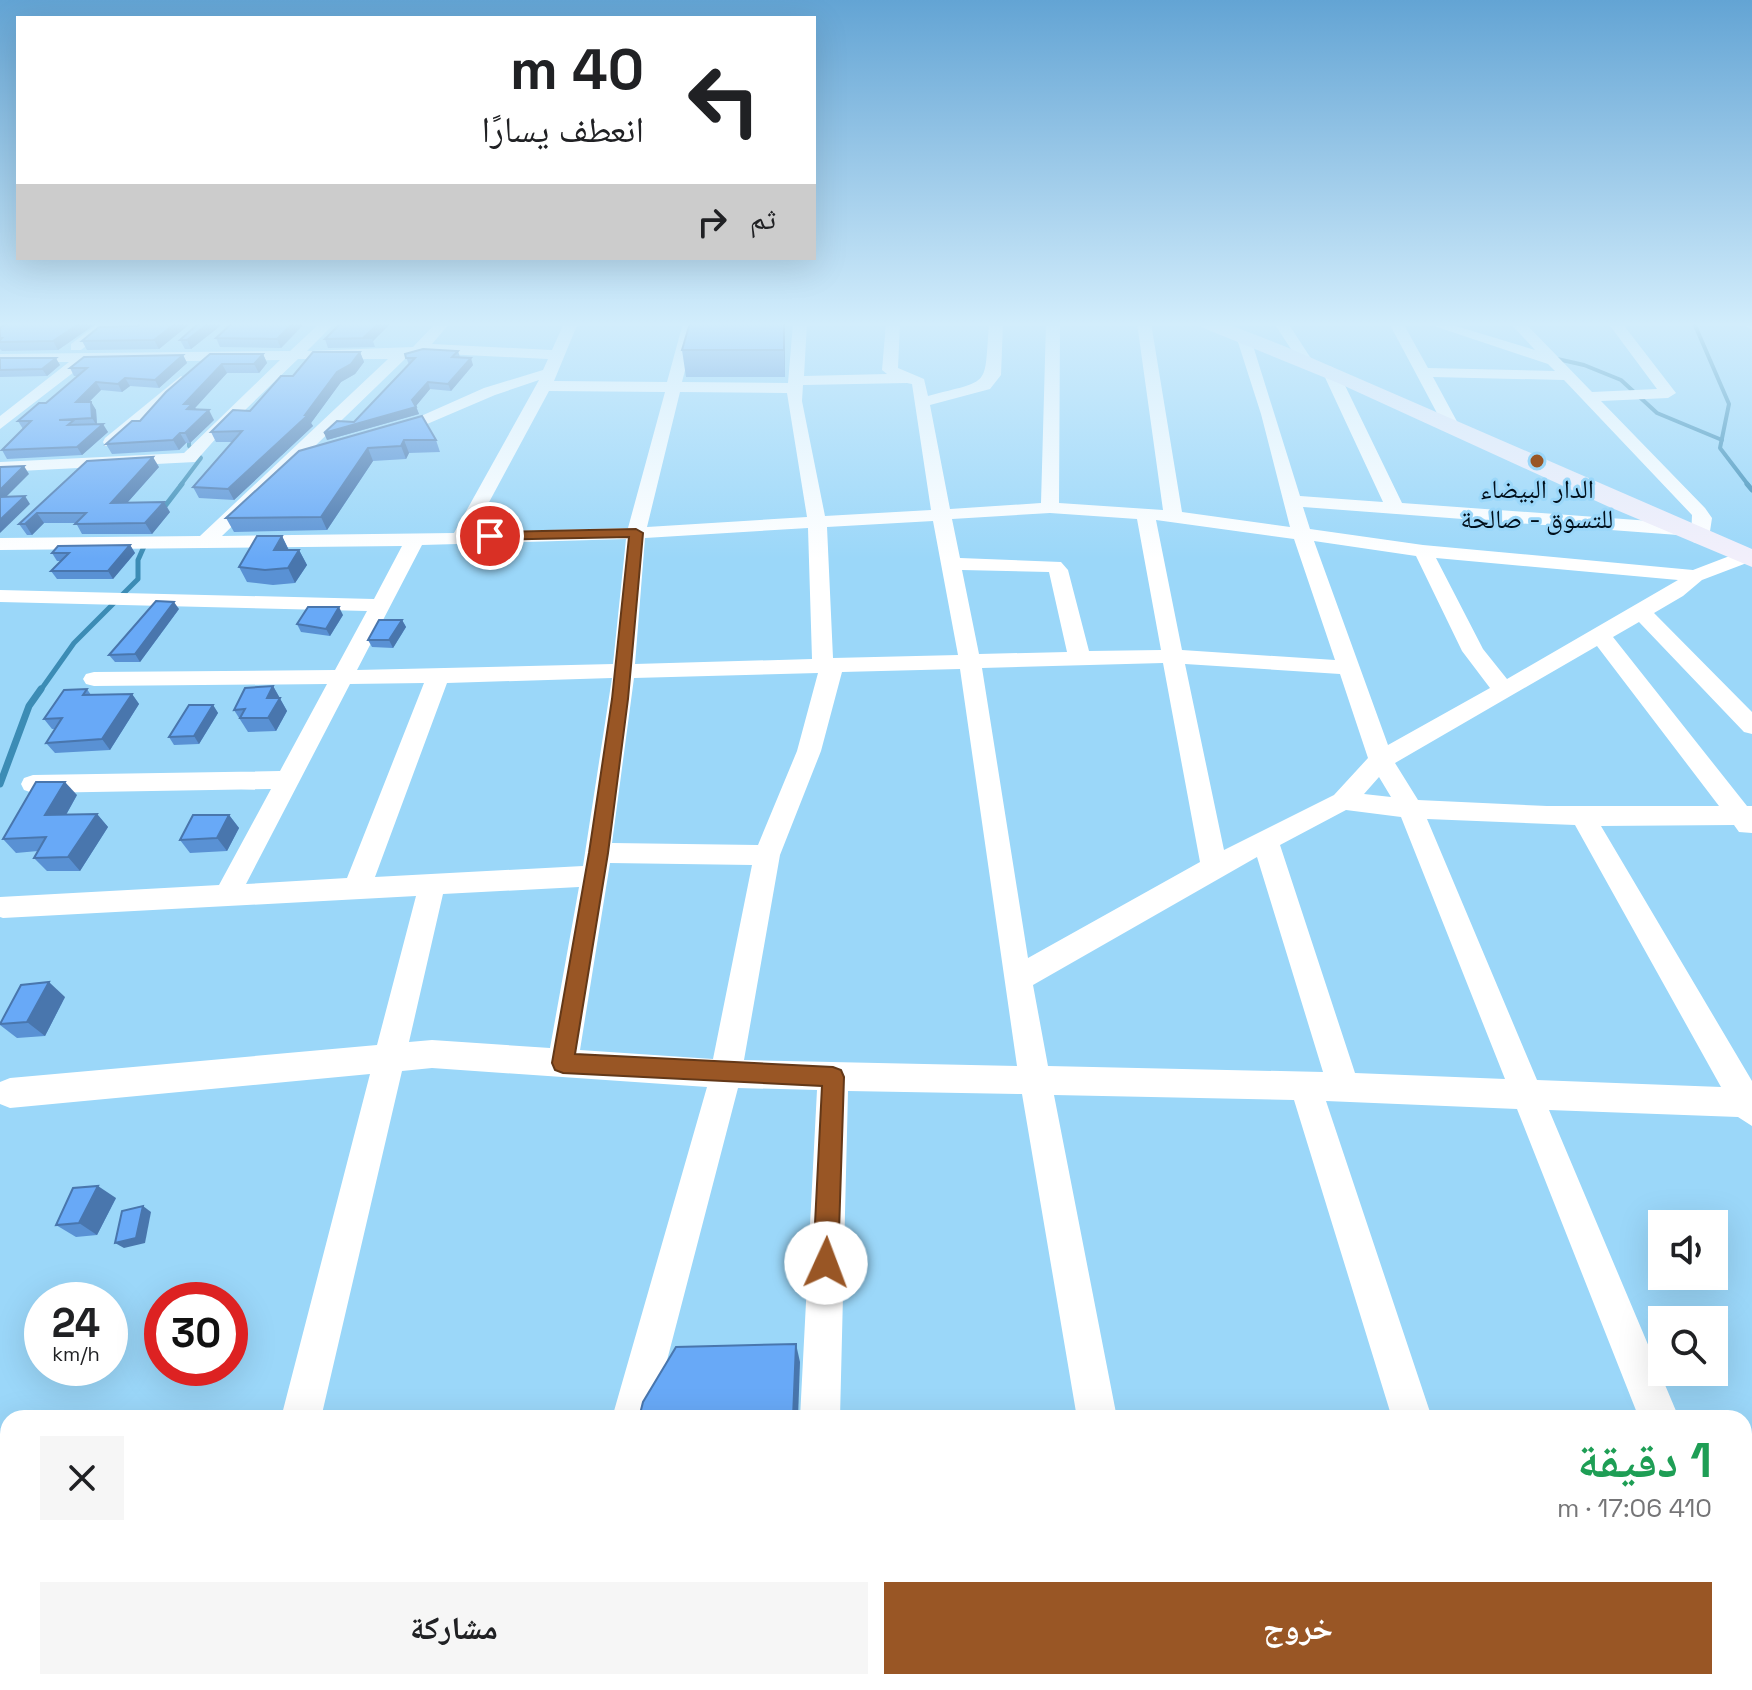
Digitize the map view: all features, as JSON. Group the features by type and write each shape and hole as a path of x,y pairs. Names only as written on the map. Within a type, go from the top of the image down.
{"street":[{"path":"0,424 28,402"},
{"path":"65,483 152,402"},
{"path":"0,467 189,458 246,402"},
{"path":"206,541 353,402"},
{"path":"383,435 469,402"},
{"path":"461,537 534,402"},
{"path":"563,1063 624,669 636,533 669,402"},
{"path":"634,1410 726,1074 767,855 809,751 828,666 817,521 794,402"},
{"path":"923,402 923,418 970,663 1017,979 1096,1410"},
{"path":"1050,508 1052,402"},
{"path":"1156,402 1173,516"},
{"path":"1263,402 1301,532 1381,760 1411,810 1656,1410"},
{"path":"1345,402 1395,508"},
{"path":"1397,402 1749,558"},
{"path":"1439,402 1452,427"},
{"path":"1593,402 1699,512 1703,518 1689,533"},
{"path":"297,457 325,451"},
{"path":"1293,501 1689,533"},
{"path":"0,545 415,540 636,533 1050,508 1173,516 1423,551 1695,576"},
{"path":"1145,514 1214,867"},
{"path":"0,545 23,524"},
{"path":"228,893 415,540"},
{"path":"1423,551 1473,651 1504,690"},
{"path":"1017,979 1214,867 1343,801 1381,760 1676,592 1695,576 1749,558"},
{"path":"952,564 1054,566 1058,570 1080,659"},
{"path":"0,596 381,605"},
{"path":"1641,612 1752,726"},
{"path":"1600,635 1748,820"},
{"path":"94,679 438,676 1173,656 1349,668"},
{"path":"357,888 438,676"},
{"path":"33,784 288,780"},
{"path":"1343,801 1411,810 1748,820"},
{"path":"1583,816 1750,1105"},
{"path":"1265,840 1344,1088"},
{"path":"3,907 228,893 432,885 596,864 767,855"},
{"path":"303,1410 432,885"},
{"path":"10,1093 432,1054 726,1074 1305,1086 1750,1105"},
{"path":"820,1410 833,1077"},
{"path":"1305,1086 1409,1410"}],"building":[{"path":"91,402 92,418 59,420 74,420 68,425 103,424 77,447 2,450 31,421 18,421 39,403"},
{"path":"157,402 186,402 184,404 192,404 187,409 209,410 173,440 106,444 132,421 140,421"},
{"path":"258,402 315,402 305,415 308,415 228,489 193,487 242,431 211,432 233,410 250,411"},
{"path":"373,402 413,402 416,407 324,433 337,421 354,422"},
{"path":"422,416 436,440 404,440 401,446 368,448 321,517 226,518 299,451"},
{"path":"153,457 111,503 164,502 145,523 75,524 86,513 37,513 25,524 19,524 87,461"},
{"path":"24,466 0,490 0,467"},
{"path":"25,496 0,520 0,497"},
{"path":"257,536 282,536 274,550 299,550 288,568 265,570 239,567"},
{"path":"130,545 108,571 51,571 69,553 52,553 58,546"},
{"path":"156,601 174,602 135,654 109,655"},
{"path":"308,607 339,607 326,629 297,624"},
{"path":"379,620 402,620 389,640 368,640"},
{"path":"273,686 267,698 280,698 268,718 240,718 245,709 234,710 245,688"},
{"path":"87,689 83,695 132,694 102,739 46,743 62,718 44,719 64,690"},
{"path":"189,705 213,705 194,736 169,737"},
{"path":"36,782 65,782 45,815 97,814 68,857 34,858 46,837 3,839"},
{"path":"193,815 229,815 217,838 180,840"},
{"path":"49,982 27,1022 0,1024 21,985"},
{"path":"98,1186 79,1223 56,1225 73,1188"},
{"path":"143,1206 136,1238 115,1243 122,1211"},
{"path":"796,1344 793,1410 641,1410 676,1347"}],"waterway":[{"path":"1645,402 1657,413 1722,440"},
{"path":"1722,440 1728,402"},
{"path":"180,486 201,458 189,446 189,434"},
{"path":"1722,440 1720,448 1749,486"},
{"path":"162,510 182,484"},
{"path":"1747,484 1752,490"},
{"path":"40,691 74,643 138,579 138,560 146,542"},
{"path":"0,784 29,706 41,689"}],"place":[{"name":"الدار البيضاء للتسوق - صالحة","path":"1537,461"}],"route":[{"path":"490,536 636,533 620,699 563,1063 726,1074 833,1077 826,1263"}]}
